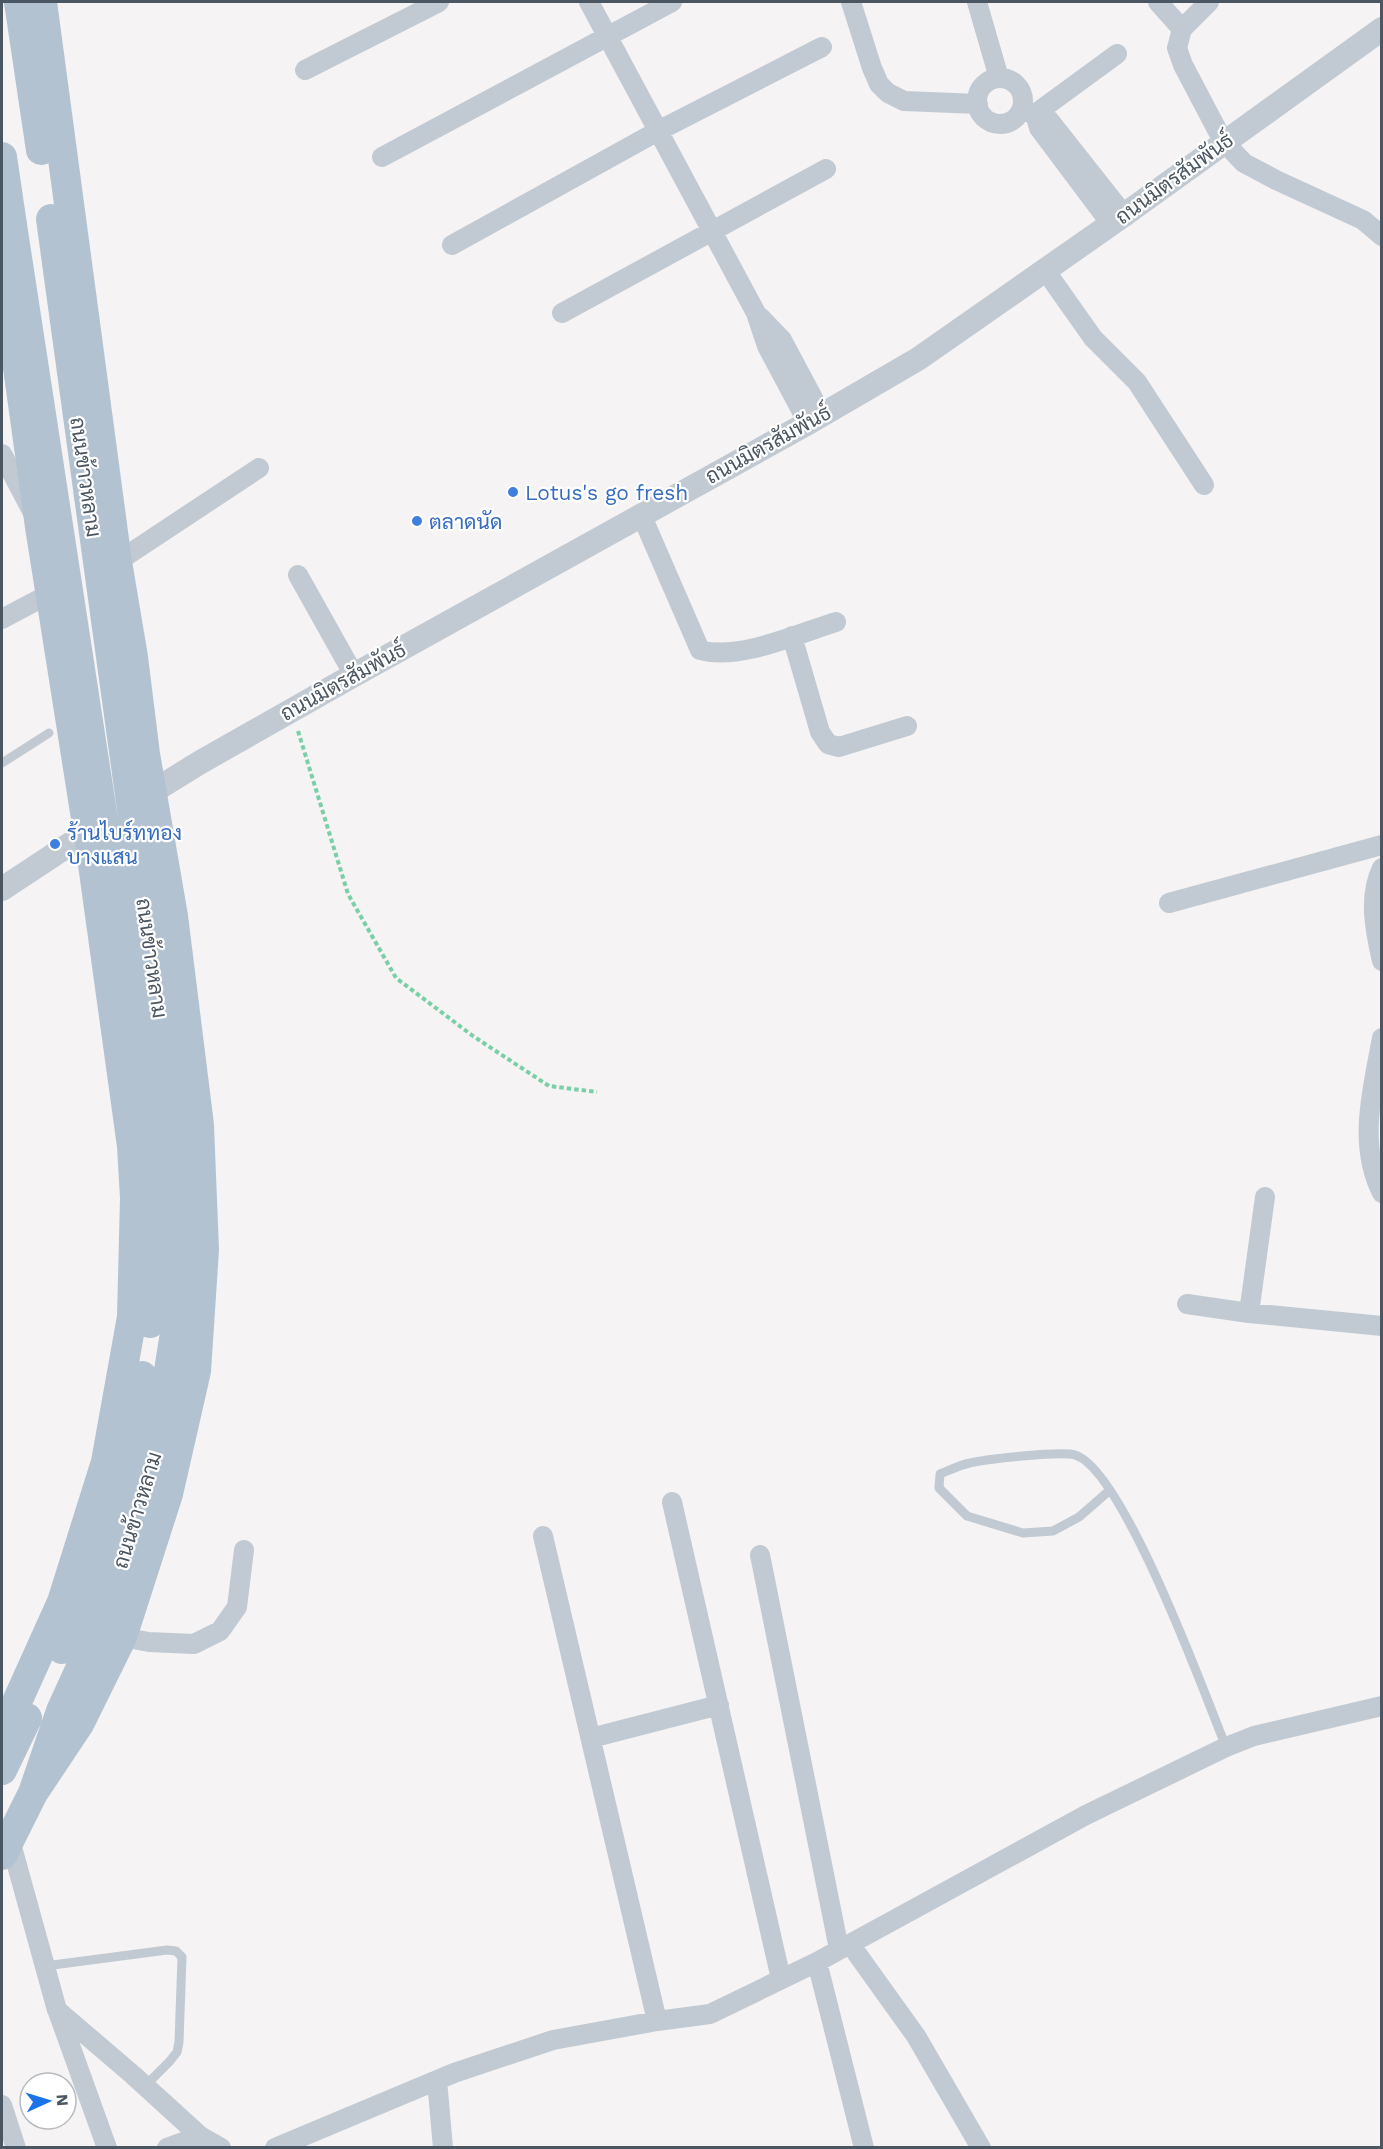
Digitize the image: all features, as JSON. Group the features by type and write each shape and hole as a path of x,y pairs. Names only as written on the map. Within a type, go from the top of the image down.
{"main road":[{"name":"ถนนข้าวหลาม","path":"6,1847 33,1793 62,1711 104,1617 153,1470 163,1325 179,1202 168,1072 19,2"},
{"path":"33,1793 79,1724 122,1637 168,1494 196,1371 204,1251 199,1125 173,916 151,792 133,657 117,562 42,2"},
{"name":"ถนนข้าวหลาม","path":"2,157 142,1074 163,1325 128,1464 81,1611 2,1770"},
{"path":"2,252 16,452 40,527 51,593 88,831 132,1146 135,1198 132,1317 105,1462 62,1602 2,1735"},
{"path":"16,452 42,481 52,500 63,509 77,511 90,503 97,489 101,439"},
{"path":"61,658 72,693 85,711 95,720 109,722 122,714 129,701 133,681 133,657"},
{"path":"102,932 108,902 121,874 135,868 150,873 156,879 173,916"},
{"path":"132,1146 133,1105 143,1094 151,1090 171,1087 183,1091 190,1099 199,1125"}],"street":[{"path":"305,70 439,2"},
{"path":"589,2 756,313 767,346 815,419"},
{"path":"382,157 672,2"},
{"path":"851,2 872,68 879,84 888,93 904,101 978,104"},
{"path":"977,2 999,78"},
{"path":"1158,2 1182,28"},
{"path":"1209,2 1182,28 1177,48 1183,65 1224,141 1244,163 1363,220 1382,236"},
{"name":"ถนนมิตรสัมพันธ์","path":"2,889 151,792 354,675 815,419 918,359 1118,219 1382,29"},
{"path":"453,245 658,131 822,47"},
{"path":"1117,54 1029,112 1012,121 998,124 984,117 978,104 980,89 992,80 999,78 1013,82 1019,87 1024,102 1029,112 1039,128 1118,219"},
{"path":"562,313 826,169"},
{"path":"1045,270 1094,338 1137,382 1204,485"},
{"path":"117,562 259,468"},
{"path":"641,514 700,650 712,653 737,652 836,622"},
{"path":"298,575 354,675"},
{"path":"2,619 51,593"},
{"path":"792,636 820,732 828,744 839,747 907,726"},
{"path":"1169,903 1382,845"},
{"path":"1382,868 1374,884 1375,934 1382,962"},
{"path":"1382,1038 1369,1114 1368,1145 1382,1193"},
{"path":"1250,1313 1265,1197"},
{"path":"1187,1304 1250,1313 1382,1326"},
{"path":"672,1502 781,1979"},
{"path":"543,1536 657,2021"},
{"path":"122,1637 149,1642 194,1644 220,1631 237,1607 244,1550"},
{"path":"760,1555 845,1947 916,2036 981,2148"},
{"path":"591,1738 719,1705"},
{"path":"275,2148 437,2080 553,2040 710,2014 817,1962 1086,1815 1226,1747 1254,1736 1382,1706"},
{"path":"6,1847 57,2010 107,2148"},
{"path":"817,1962 864,2148"},
{"path":"57,2010 200,2136 220,2148"},
{"path":"437,2080 443,2148"},
{"path":"2,2105 16,2148"},
{"path":"167,2148 200,2136"}],"lane":[{"path":"2,763 49,733"},
{"path":"1110,1490 1079,1516 1053,1531 1023,1533 967,1516 939,1488 940,1474 971,1463 1037,1455 1075,1455 1089,1464 1110,1490 1136,1533 1151,1564 1226,1747"},
{"path":"44,1966 167,1950 176,1951 182,1957 177,2052 145,2086"}],"path":[{"path":"291,711 348,894 396,978 473,1036 549,1086 597,1092"}],"place":[{"name":"Lotus's go fresh","path":"513,492"},
{"name":"ตลาดนัด","path":"417,521"},
{"name":"ร้านไบร์ททอง บางแสน","path":"55,844"}]}
